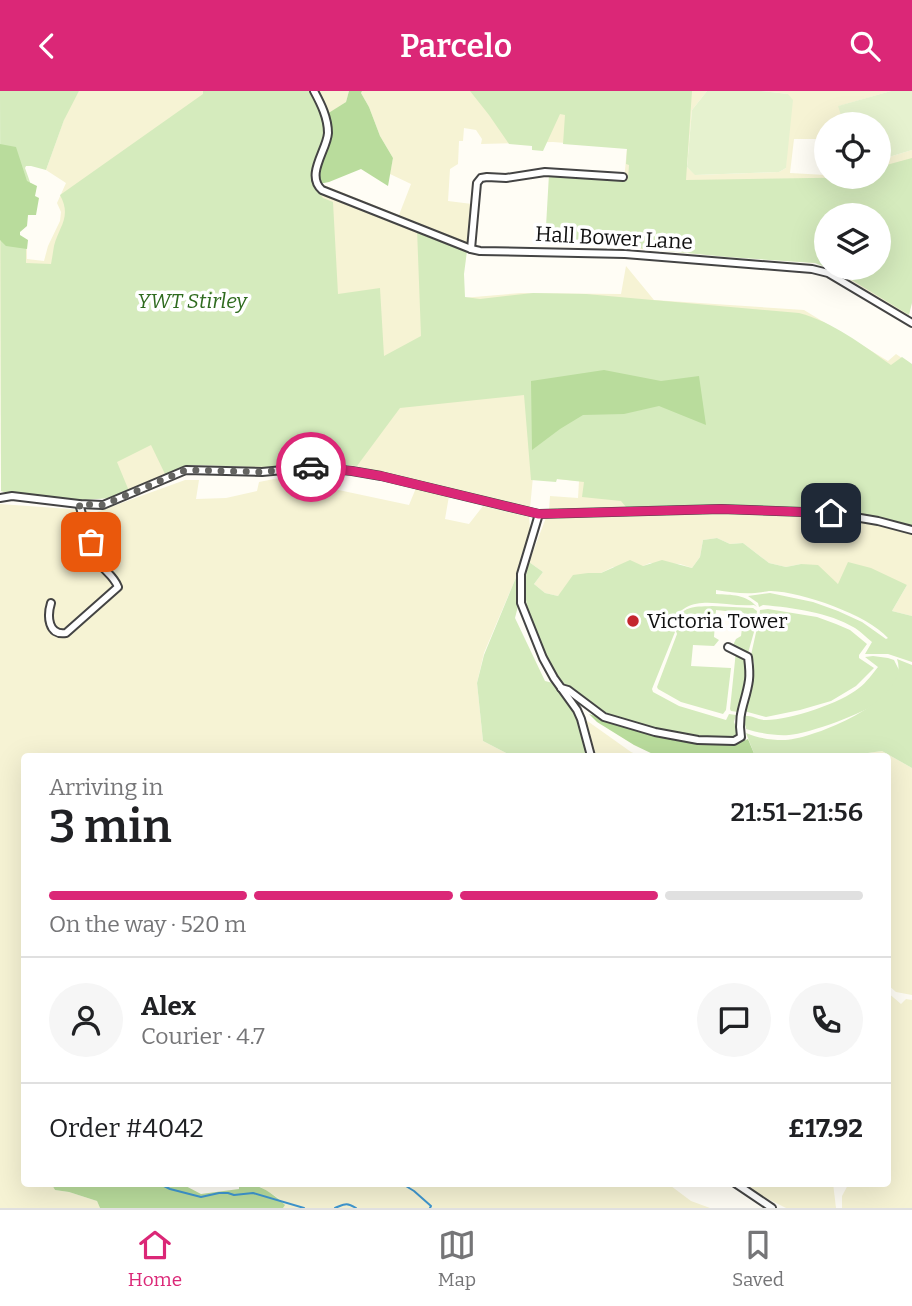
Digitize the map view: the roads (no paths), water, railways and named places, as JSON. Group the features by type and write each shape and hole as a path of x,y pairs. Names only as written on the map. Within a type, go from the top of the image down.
{"street":[{"name":"Hall Bower Lane","path":"314,91 322,104 328,135 317,165 316,183 321,190 471,249 625,254 812,269 828,273 912,323"},
{"path":"471,249 477,183 481,179 506,178 545,171 623,177"},
{"path":"0,498 12,496 103,505 186,470 262,472 315,467 381,476 539,514 721,509 831,513 912,530"},
{"path":"51,604 49,611 52,628 57,633 66,633 118,587 113,577 99,565 95,557 79,504"},
{"path":"539,514 521,574 521,603 543,659 577,710 590,753"},
{"path":"561,688 568,690 604,717 655,732 698,740 734,741 741,737 740,713 750,669 748,657 728,647"},
{"path":"741,1187 772,1208"}],"waterway":[{"path":"166,1187 201,1197 219,1193 253,1193 304,1208"},
{"path":"408,1187 431,1206 430,1208"},
{"path":"335,1208 346,1204 356,1208"}],"place":[{"name":"Victoria Tower","path":"633,621"}],"park label":[{"name":"YWT Stirley","path":"192,301"}]}
